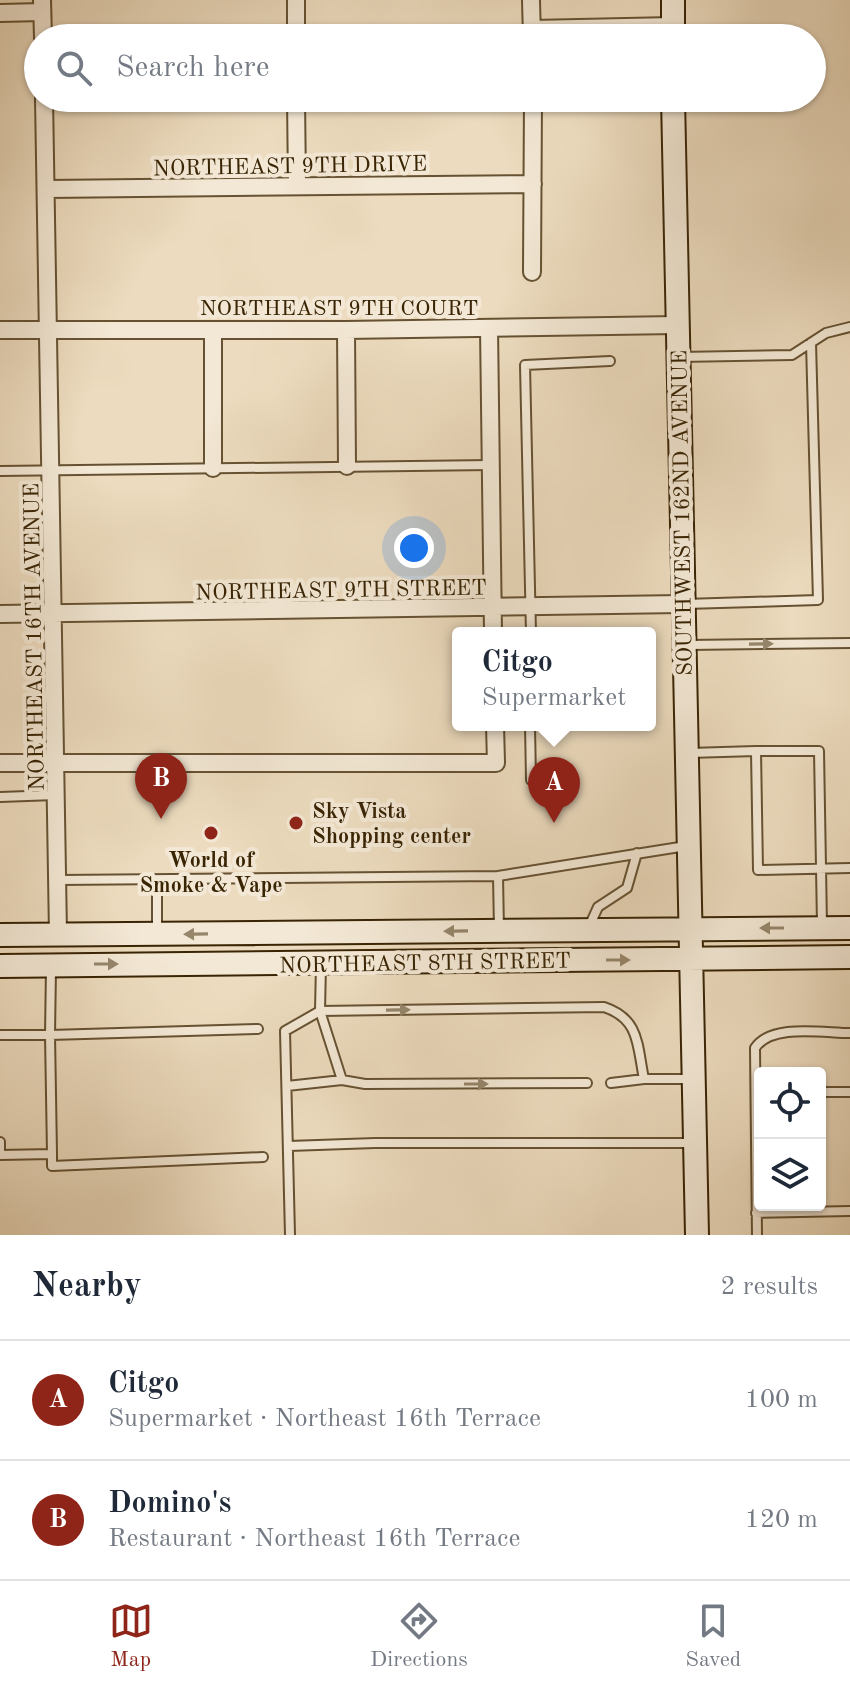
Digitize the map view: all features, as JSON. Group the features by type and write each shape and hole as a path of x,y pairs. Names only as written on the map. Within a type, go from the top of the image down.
{"main road":[{"path":"673,0 673,24"},
{"name":"SOUTHWEST 162ND AVENUE","path":"673,112 697,1235"},
{"name":"NORTHEAST 8TH STREET","path":"0,935 850,928"},
{"path":"52,965 58,934"},
{"name":"NORTHEAST 8TH STREET","path":"0,966 850,957"}],"street":[{"path":"296,0 296,24"},
{"path":"531,0 532,24"},
{"path":"0,13 42,6"},
{"name":"NORTHEAST 16TH AVENUE","path":"44,112 51,329 58,934"},
{"path":"296,112 297,186"},
{"path":"532,272 533,112"},
{"name":"NORTHEAST 9TH DRIVE","path":"47,189 533,184"},
{"name":"NORTHEAST 9TH COURT","path":"0,330 346,330 677,325"},
{"path":"489,328 493,627"},
{"path":"213,330 213,468"},
{"path":"346,330 347,466"},
{"name":"NORTHEAST 9TH STREET","path":"0,614 533,609 682,604"},
{"path":"0,763 496,763 495,731"}],"lane":[{"path":"678,357 785,356 832,330 850,327"},
{"path":"682,604 818,600 811,343"},
{"path":"532,627 525,365 610,361"},
{"path":"0,471 492,465"},
{"path":"683,645 850,643"},
{"path":"530,731 531,780"},
{"path":"756,751 758,870 850,868"},
{"path":"687,753 819,751 822,928"},
{"path":"0,797 57,795"},
{"path":"59,880 498,876 689,846"},
{"path":"588,930 598,907 627,888 637,853"},
{"path":"498,876 499,931"},
{"path":"157,880 157,934"},
{"path":"321,962 320,1011 342,1080"},
{"path":"52,965 52,1166 263,1157"},
{"path":"290,1235 285,1031 320,1011 604,1007 623,1013 633,1029 644,1079"},
{"path":"0,1035 258,1029"},
{"path":"756,1067 755,1048 767,1036 850,1033"},
{"path":"611,1083 644,1079 694,1079"},
{"path":"287,1086 342,1080 365,1084 587,1083"},
{"path":"826,1092 850,1092"},
{"path":"757,1139 757,1235"},
{"path":"0,1142 0,1155 52,1154"},
{"path":"289,1146 695,1143"},
{"path":"756,1213 850,1211"}],"place":[{"name":"Domino's","path":"161,819"},
{"name":"Sky Vista Shopping center","path":"296,823"},
{"name":"Citgo","path":"554,823"},
{"name":"World of Smoke & Vape","path":"211,833"}]}
